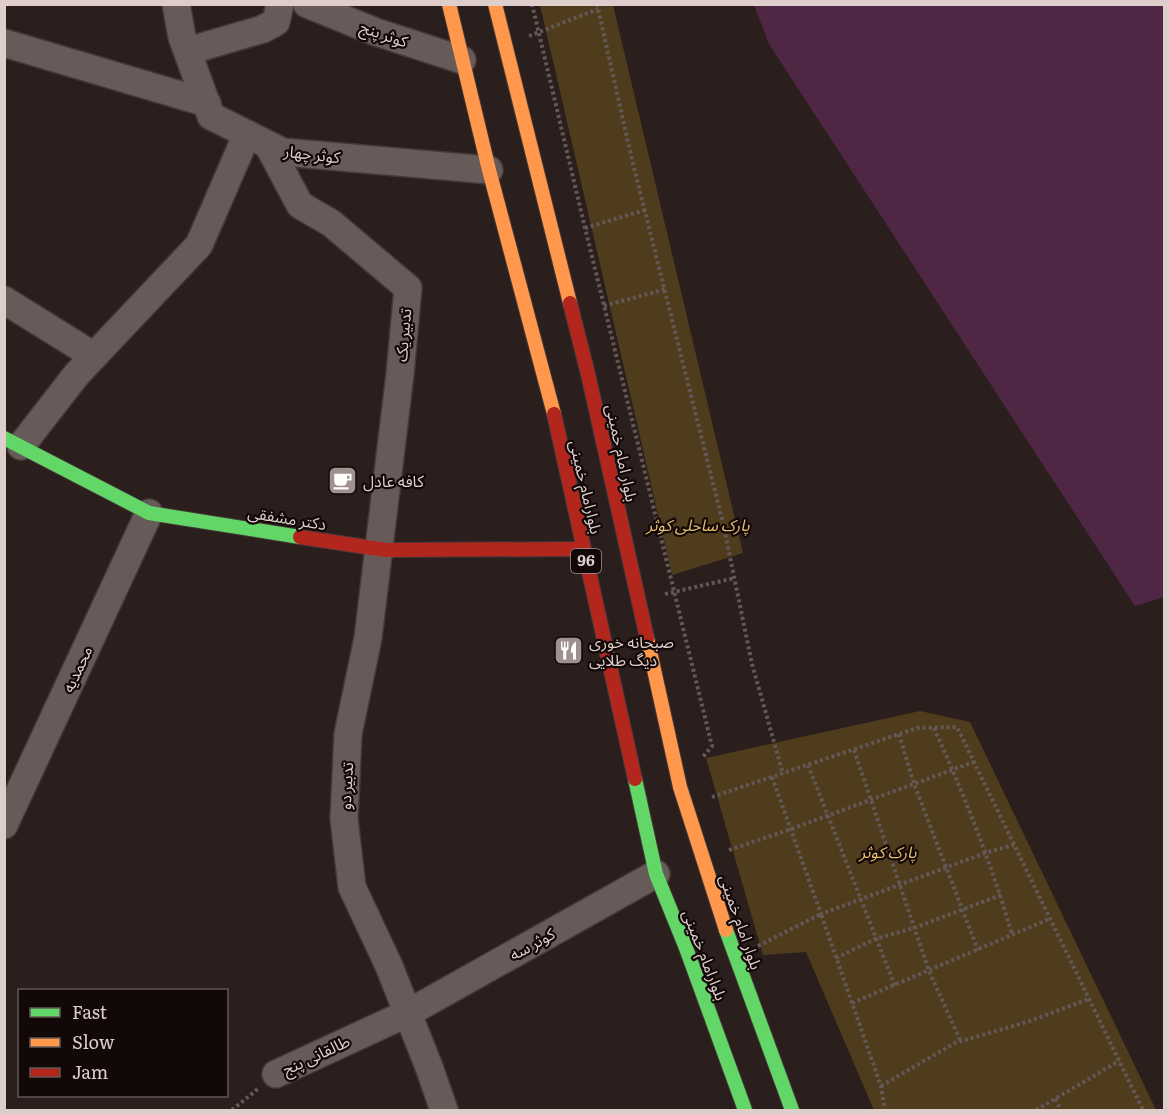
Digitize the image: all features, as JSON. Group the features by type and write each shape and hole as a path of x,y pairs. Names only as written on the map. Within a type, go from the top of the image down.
{"main road":[{"name":"بلوارامام خمینی","path":"449,4 468,58 489,170 546,385 656,874 686,948 745,1110"},
{"name":"بلوار امام خمینی","path":"495,4 502,49 588,374 680,787 727,934 792,1110"},
{"name":"دکتر مشفقی","path":"13,442 149,513 379,549 583,549"}],"street":[{"name":"کوثر چهار","path":"176,4 182,37 212,116 283,152 489,170"},
{"path":"188,51 262,29 276,22 280,4"},
{"name":"کوثر پنج","path":"308,4 376,32 468,58"},
{"path":"4,43 207,103"},
{"path":"13,442 199,245 258,139"},
{"name":"تدبیر یک","path":"258,139 300,205 331,224 408,288 379,549"},
{"path":"4,300 94,356"},
{"name":"محمدیه","path":"4,825 149,513"},
{"name":"تدبیر دو","path":"379,549 368,638 348,734 344,819 352,887 389,966 444,1110"},
{"name":"کوثر سه","path":"408,1013 656,874"},
{"name":"طالقانی پنج","path":"276,1074 408,1013"}],"path":[{"path":"532,4 712,746 701,760"},
{"path":"502,49 598,7 645,210 723,523 752,663 783,774"},
{"path":"585,228 645,210"},
{"path":"604,306 666,289"},
{"path":"638,601 735,578"},
{"path":"705,800 917,728 957,727 1143,1110"},
{"path":"934,728 953,770 1001,896 1012,935"},
{"path":"899,734 914,784 978,950"},
{"path":"854,750 929,971 960,1042"},
{"path":"703,860 974,762"},
{"path":"808,765 895,986"},
{"path":"772,777 881,1086 885,1110"},
{"path":"749,950 821,914 860,898 1014,845"},
{"path":"836,958 875,939 914,928 1001,896"},
{"path":"852,1003 1049,919"},
{"path":"881,1086 960,1042 1027,1022 1089,999"},
{"path":"1036,1110 1119,1061"},
{"name":"طالقانی پنج","path":"232,1110 276,1074"},
{"path":"1055,1099 1061,1110"}],"green space":[{"name":"پارک ساحلی کوثر","path":"540,5 613,5 743,553 672,575"},
{"name":"پارک کوثر","path":"920,711 970,722 1156,1110 874,1110 806,952 763,955 706,758"}],"shaded area":[{"path":"754,5 1164,5 1164,597 1135,606 769,44"}],"traffic: fast":[{"path":"4,438 149,513 300,537"},
{"path":"635,779 656,874 686,948 745,1110"},
{"path":"726,930 792,1110"}],"traffic: slow":[{"path":"449,4 489,170 554,414"},
{"path":"495,4 570,303"},
{"path":"647,638 680,787 726,930"}],"traffic: jam":[{"path":"570,303 647,638"},
{"path":"554,414 635,779"},
{"path":"300,537 386,550 583,549"}],"place":[{"name":"کافه عادل","path":"342,481"},
{"name":"صبحانه خوری دیگ طلایی","path":"568,651"}]}
